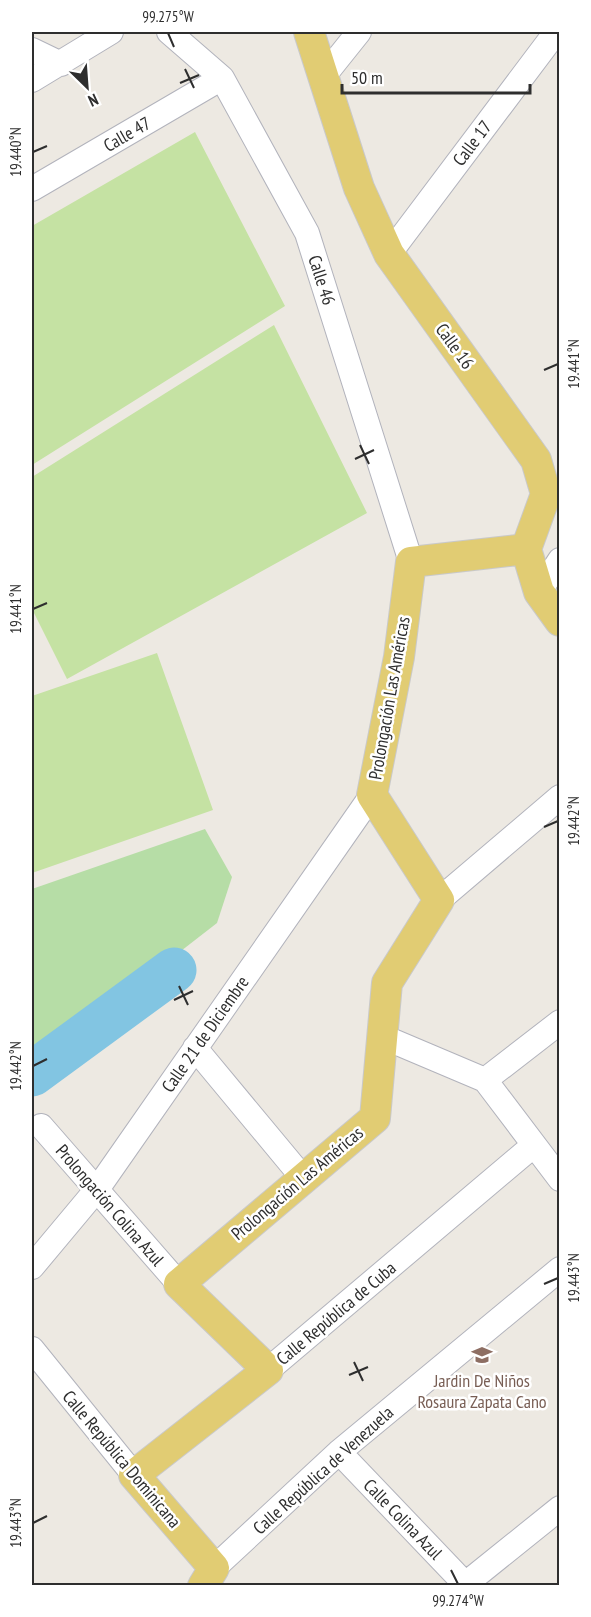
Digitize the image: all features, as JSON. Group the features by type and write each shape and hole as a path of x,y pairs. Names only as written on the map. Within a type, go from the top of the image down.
{"main road":[{"name":"Calle 16","path":"309,32 358,188 389,254 536,460 546,494 526,549"},
{"path":"411,562 526,549 539,592 560,621"},
{"name":"Prolongación Las Américas","path":"178,1284 375,1118 387,983 439,900 372,795 399,657 411,562"},
{"path":"178,1284 268,1370"},
{"name":"Calle República de Cuba","path":"134,1475 268,1370"},
{"name":"Calle República Dominicana","path":"134,1475 208,1577"}],"street":[{"path":"32,80 110,32"},
{"name":"Calle 46","path":"169,32 222,78 307,232 411,562"},
{"path":"323,77 359,32"},
{"name":"Calle 17","path":"389,254 556,32"},
{"path":"32,50 61,64"},
{"name":"Calle 47","path":"32,189 222,78"},
{"path":"539,592 560,560"},
{"name":"Calle 21 de Diciembre","path":"32,1268 98,1188 372,795"},
{"path":"439,900 560,797"},
{"path":"485,1080 560,1022"},
{"path":"381,1036 485,1080 560,1179"},
{"path":"195,1048 303,1178"},
{"name":"Prolongación Colina Azul","path":"41,1126 98,1188 178,1284"},
{"name":"Calle República de Cuba","path":"268,1370 534,1145"},
{"name":"Calle República de Venezuela","path":"208,1577 339,1452 560,1269"},
{"name":"Calle República Dominicana","path":"32,1349 134,1475"},
{"name":"Calle Colina Azul","path":"339,1452 465,1585"},
{"path":"465,1585 560,1508"}],"green space":[{"path":"195,132 285,306 32,465 32,226"},
{"path":"274,325 367,513 67,679 32,609 32,477"},
{"path":"157,653 213,810 32,873 32,696"},
{"path":"205,829 232,877 217,923 141,982 32,1056 32,889"}],"waterway":[{"path":"32,1074 174,970"}],"place":[{"name":"Jardin De Niños Rosaura Zapata Cano","path":"482,1355"}]}
